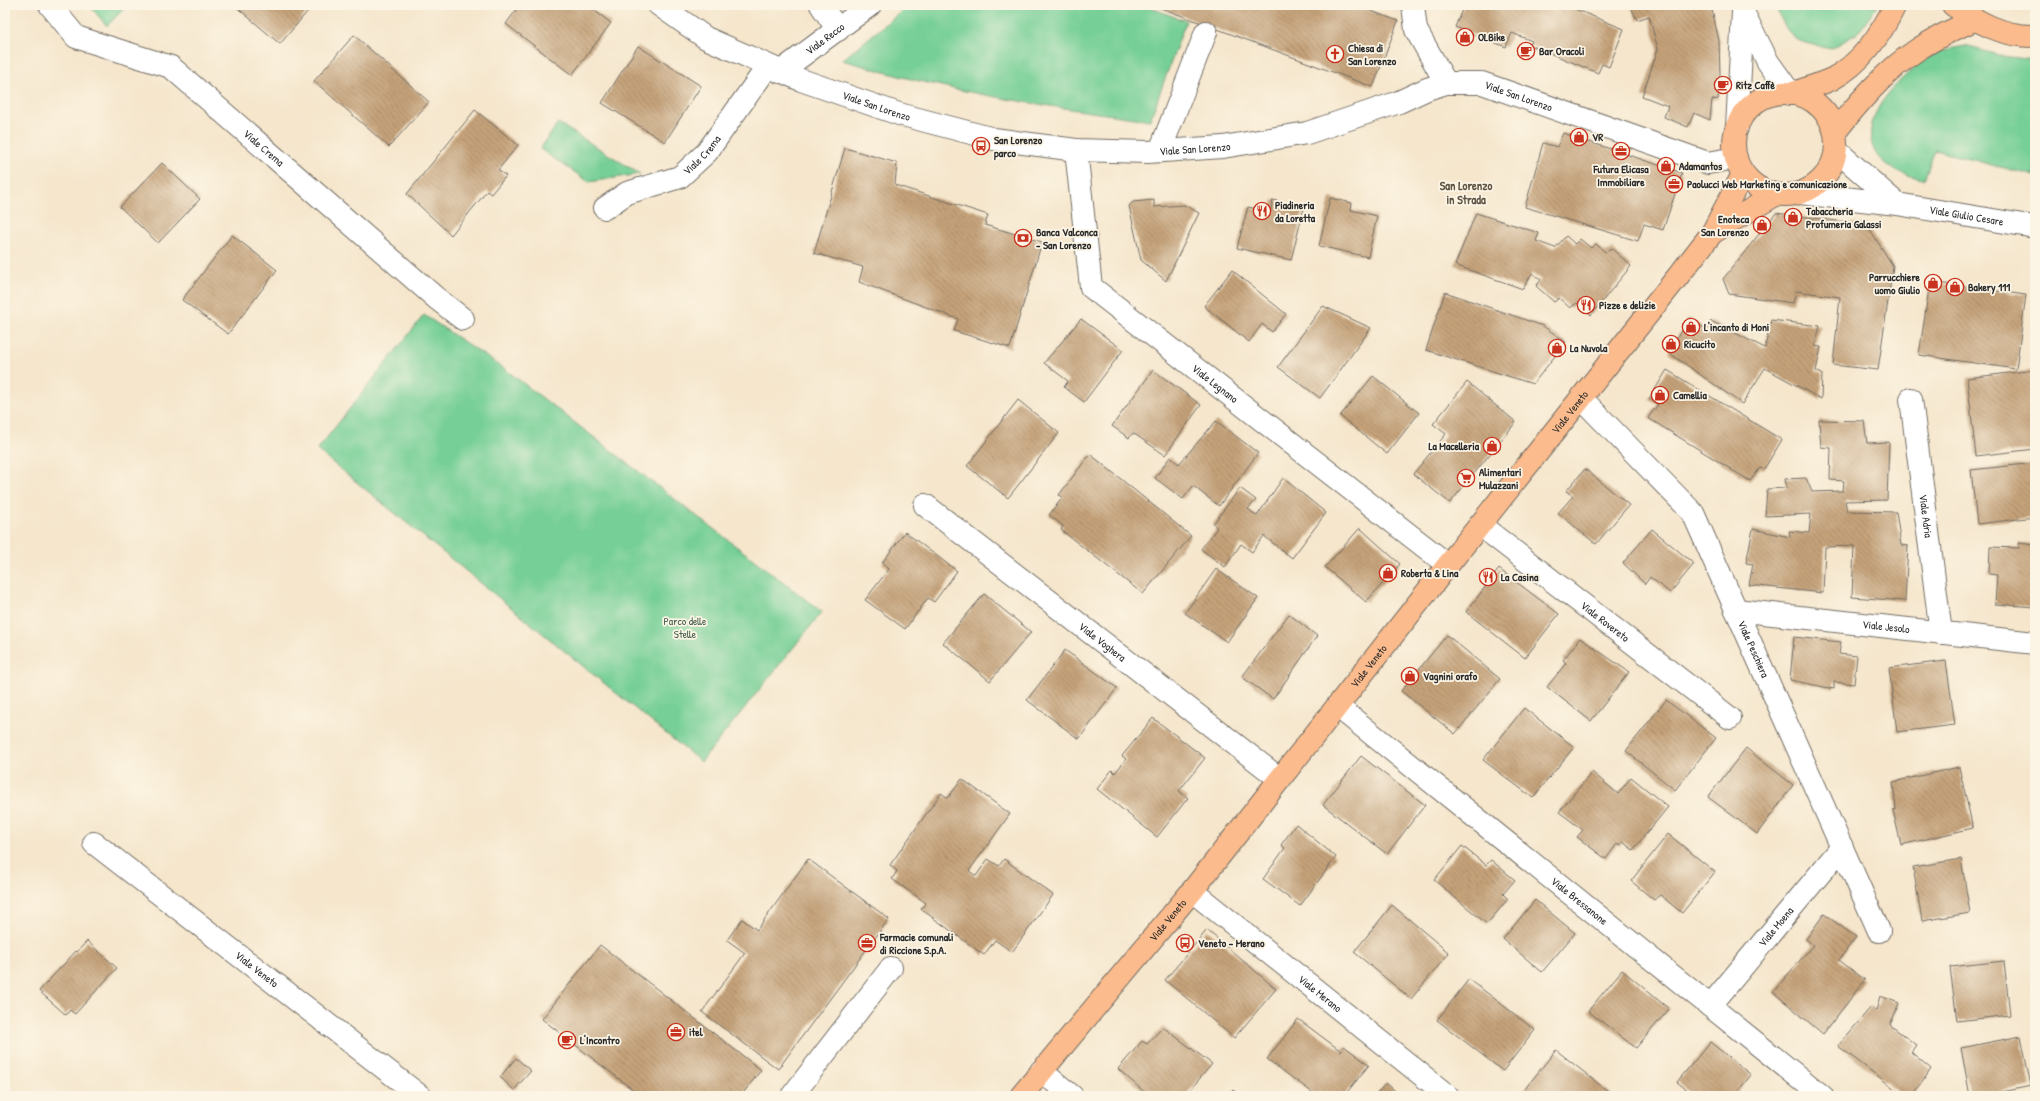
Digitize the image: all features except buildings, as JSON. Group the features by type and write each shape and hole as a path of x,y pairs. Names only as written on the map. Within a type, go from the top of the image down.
{"main road":[{"path":"1791,94 1832,79 1853,65 1885,27 1895,5"},
{"path":"1953,5 1974,20 1999,31 2035,36"},
{"path":"1836,141 1829,118 1819,106 1806,97 1791,94 1774,94 1758,101 1745,113 1737,128 1734,143 1739,166 1751,183 1762,190 1775,195 1787,196 1800,193 1814,187 1825,177 1832,165 1836,141 1874,87 1915,51 1938,37 1974,20"},
{"name":"Viale Veneto","path":"1021,1096 1192,891 1448,565 1582,399 1712,233 1739,166"},
{"name":"Viale Veneto","path":"1712,233 1775,195"}],"street":[{"name":"Viale Crema","path":"50,5 76,37 171,67 436,298 463,319"},
{"name":"Viale San Lorenzo","path":"660,5 706,38 774,69 899,114 994,139 1076,150 1148,152 1223,147 1307,133 1399,102 1427,89 1446,83 1482,83 1708,163 1739,166"},
{"path":"821,5 838,30"},
{"name":"Viale Recco","path":"774,69 838,30 870,5"},
{"path":"1413,5 1416,30 1446,83"},
{"path":"1743,8 1768,62 1791,94"},
{"path":"1737,128 1743,8"},
{"path":"1160,151 1206,32"},
{"name":"Viale Crema","path":"606,208 627,193 680,177 707,152 774,69"},
{"path":"1836,141 1897,204"},
{"name":"Viale Legnano","path":"1076,150 1091,287 1448,565"},
{"name":"Viale Giulio Cesare","path":"1800,193 1897,204 2035,227"},
{"name":"Viale Adria","path":"1911,398 1941,633"},
{"name":"Viale Peschiera","path":"1582,399 1693,513 1879,931"},
{"name":"Viale Voghera","path":"924,505 1280,779"},
{"name":"Viale Rovereto","path":"1480,525 1730,718"},
{"name":"Viale Jesolo","path":"1736,610 2035,643"},
{"name":"Viale Bressanone","path":"1337,706 1822,1096"},
{"name":"Viale Veneto","path":"94,843 420,1096"},
{"name":"Viale Moena","path":"1710,1006 1842,847"},
{"name":"Viale Merano","path":"1192,891 1448,1096"},
{"path":"792,1096 891,968"},
{"path":"1041,1071 1072,1096"}],"green space":[{"path":"89,5 127,5 107,26"},
{"path":"909,5 1143,5 1186,21 1150,120 1005,99 909,79 842,60"},
{"path":"1802,5 1878,5 1858,33 1832,48 1797,40 1787,29 1777,10"},
{"path":"2003,5 2035,5 2035,11"},
{"path":"1965,46 2002,56 2035,60 2035,176 1935,150 1924,179 1901,173 1885,164 1875,152 1871,139 1872,124 1878,109 1889,93 1904,77 1925,59 1935,54"},
{"path":"558,123 640,174 589,182 540,149"},
{"name":"Parco delle Stelle","path":"424,315 506,370 822,612 701,762 317,450"}],"place":[{"name":"OLBike","path":"1465,37"},
{"name":"Bar Oracoli","path":"1526,51"},
{"name":"Chiesa di San Lorenzo","path":"1335,54"},
{"name":"Ritz Caffè","path":"1723,85"},
{"name":"VR","path":"1579,137"},
{"name":"San Lorenzo parco","path":"981,146"},
{"name":"Futura Elicasa Immobiliare","path":"1621,151"},
{"name":"Adamantos","path":"1666,166"},
{"name":"Paolucci Web Marketing e comunicazione","path":"1674,184"},
{"name":"Piadineria da Loretta","path":"1262,211"},
{"name":"Tabaccheria Profumeria Galassi","path":"1793,217"},
{"name":"Enoteca San Lorenzo","path":"1762,225"},
{"name":"Banca Valconca - San Lorenzo","path":"1023,238"},
{"name":"Parrucchiere uomo Giulio","path":"1933,283"},
{"name":"Bakery 111","path":"1955,287"},
{"name":"Pizze e delizie","path":"1586,305"},
{"name":"L'incanto di Moni","path":"1691,327"},
{"name":"Ricucito","path":"1671,344"},
{"name":"La Nuvola","path":"1557,348"},
{"name":"Camellia","path":"1660,395"},
{"name":"La Macelleria","path":"1492,446"},
{"name":"Alimentari Mulazzani","path":"1466,478"},
{"name":"Roberta & Lina","path":"1388,573"},
{"name":"La Casina","path":"1488,577"},
{"name":"Vagnini orafo","path":"1410,676"},
{"name":"Farmacie comunali di Riccione S.p.A.","path":"867,943"},
{"name":"Veneto - Merano","path":"1185,943"},
{"name":"itel","path":"676,1032"},
{"name":"L'Incontro","path":"567,1040"}],"district":[{"name":"San Lorenzo in Strada","path":"1466,193"}]}
